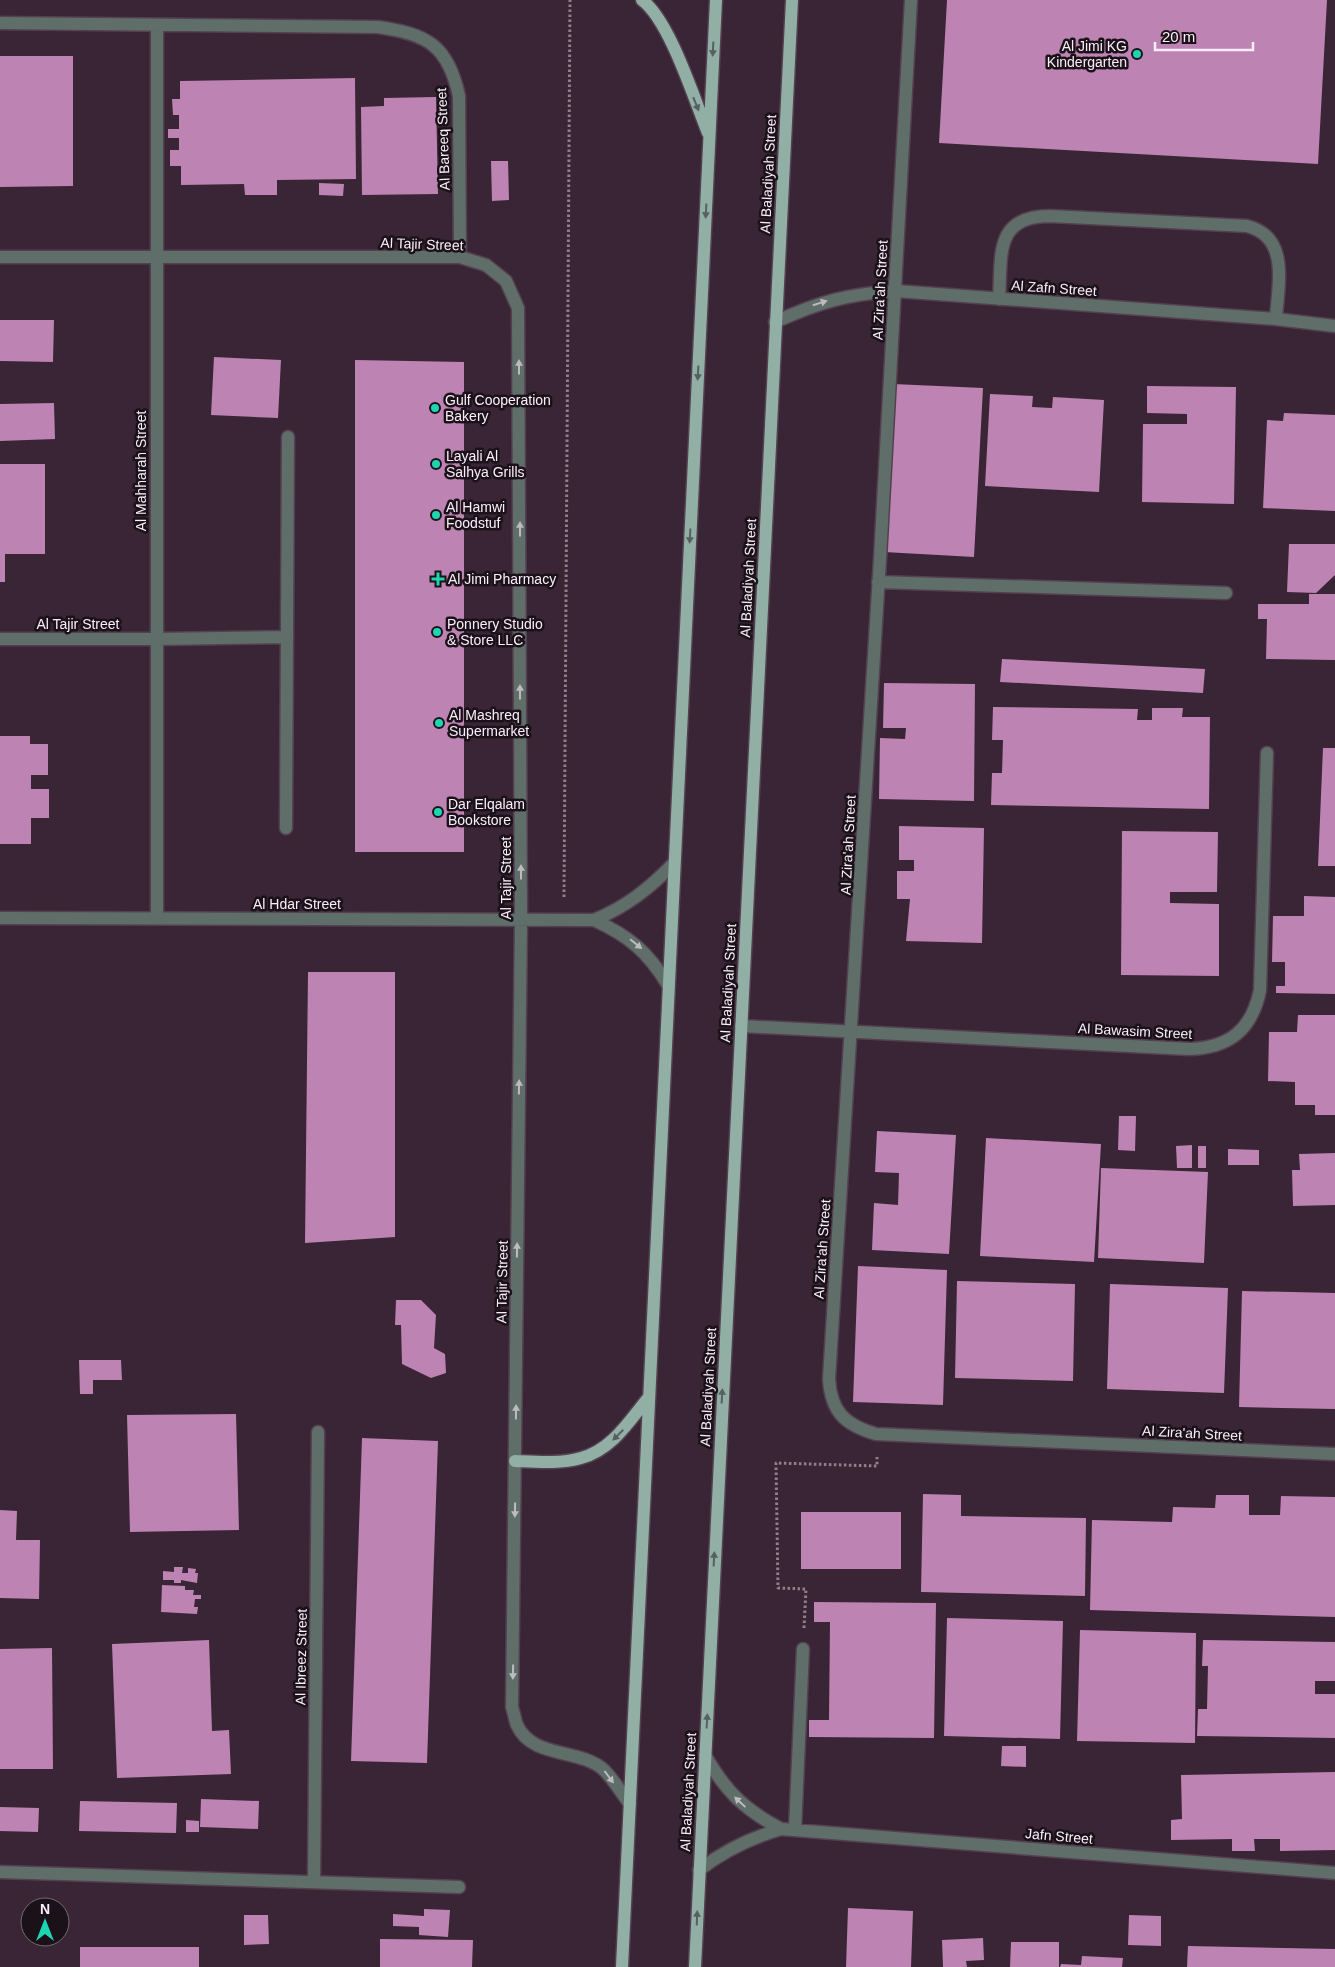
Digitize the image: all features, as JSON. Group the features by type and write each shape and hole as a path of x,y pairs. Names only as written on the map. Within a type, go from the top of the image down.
{"main road":[{"path":"642,0 661,21 672,43 709,137"},
{"path":"622,1967 716,0"},
{"name":"Al Baladiyah Street","path":"695,1967 792,0"},
{"path":"515,1461 557,1462 582,1458 605,1446 620,1433 649,1397"}],"street":[{"name":"Al Zira'ah Street","path":"911,0 896,291 852,1032 828,1379 830,1394 835,1409 846,1421 859,1429 876,1434 1335,1454"},
{"name":"Al Bareeq Street","path":"0,23 378,27 403,30 426,38 443,54 454,74 459,96 460,257"},
{"name":"Al Mahharah Street","path":"157,25 157,918"},
{"path":"1000,299 1002,249 1006,236 1022,220 1035,216 1247,226 1257,228 1266,234 1273,242 1278,254 1276,318"},
{"name":"Al Tajir Street","path":"0,257 460,257 486,265 506,281 518,308 521,920 512,1706 518,1726 530,1741 549,1750 583,1758 604,1770 630,1804"},
{"name":"Al Zafn Street","path":"775,322 808,307 837,298 896,291 1276,318 1335,326"},
{"path":"286,828 288,437"},
{"path":"878,582 1226,593"},
{"name":"Al Tajir Street","path":"0,639 287,637"},
{"name":"Al Bawasim Street","path":"741,1026 1189,1049 1206,1048 1222,1043 1237,1034 1249,1022 1257,1007 1260,990 1267,753"},
{"name":"Al Hdar Street","path":"0,918 594,920 617,911 638,897 674,863"},
{"name":"Al Hdar Street","path":"594,920 612,928 645,952 668,985"},
{"name":"Al Ibreez Street","path":"314,1882 318,1432"},
{"path":"794,1830 803,1649"},
{"name":"Jafn Street","path":"705,1755 716,1774 744,1806 762,1819 781,1828 1335,1873"},
{"name":"Jafn Street","path":"699,1870 738,1844 781,1828"},
{"path":"0,1872 459,1887"}],"path":[{"path":"564,920 570,0"},
{"path":"803,1649 806,1589 778,1588 776,1462 877,1466 876,1434"}],"building":[{"name":"Al Jimi KG Kindergarten","path":"947,0 1327,0 1318,164 939,143"},
{"path":"0,56 73,56 73,186 0,187"},
{"path":"355,78 356,179 277,180 277,195 245,195 244,184 181,185 181,166 170,166 170,150 179,150 179,138 168,138 168,129 179,129 179,115 173,115 172,99 180,99 180,81"},
{"path":"436,97 438,194 362,195 361,107 384,106 384,98"},
{"path":"491,161 508,161 509,200 492,201"},
{"path":"319,183 344,184 343,196 319,195"},
{"path":"0,320 54,320 53,362 0,361"},
{"path":"214,357 281,360 278,418 211,415"},
{"path":"355,360 464,362 464,852 355,852"},
{"path":"893,384 983,388 974,557 884,552"},
{"path":"1147,386 1236,387 1234,504 1142,502 1143,424 1187,424 1187,414 1147,413"},
{"path":"990,394 1033,396 1032,407 1052,408 1053,397 1104,400 1099,492 985,486"},
{"path":"54,403 55,439 0,441 0,404"},
{"path":"1284,413 1335,415 1335,511 1263,508 1267,420 1283,421"},
{"path":"0,464 45,464 45,554 5,554 5,582 0,582"},
{"path":"1289,544 1335,544 1335,575 1316,593 1287,592"},
{"path":"1309,594 1335,594 1335,660 1266,659 1267,619 1258,619 1258,604 1309,604"},
{"path":"1002,659 1205,669 1203,693 1000,682"},
{"path":"884,683 975,684 974,801 879,799 880,738 905,739 906,728 883,728"},
{"path":"993,707 1138,709 1137,720 1152,720 1152,708 1183,708 1182,717 1210,717 1209,809 991,805 992,773 1002,773 1003,740 992,740"},
{"path":"0,736 30,736 30,744 48,744 48,775 31,775 31,789 49,789 49,818 31,818 31,844 0,844"},
{"path":"1323,748 1335,748 1335,866 1318,866"},
{"path":"899,826 984,828 982,943 906,941 910,899 897,899 897,871 914,871 914,860 899,860"},
{"path":"1122,831 1218,832 1217,892 1170,892 1170,903 1219,904 1219,976 1121,975"},
{"path":"1304,896 1335,897 1335,994 1276,993 1276,986 1285,986 1285,962 1272,962 1273,916 1304,916"},
{"path":"308,972 395,972 395,1237 305,1243"},
{"path":"1298,1015 1335,1015 1335,1115 1315,1115 1315,1105 1295,1105 1295,1082 1268,1081 1269,1032 1297,1032"},
{"path":"1119,1116 1136,1116 1135,1151 1118,1150"},
{"path":"877,1131 956,1135 949,1254 872,1250 874,1203 898,1205 899,1173 875,1172"},
{"path":"986,1138 1101,1144 1094,1262 980,1256"},
{"path":"1192,1145 1192,1168 1177,1168 1176,1146"},
{"path":"1198,1146 1206,1146 1206,1168 1198,1168"},
{"path":"1228,1149 1259,1150 1259,1165 1228,1165"},
{"path":"1335,1153 1335,1205 1293,1206 1292,1170 1300,1170 1299,1154"},
{"path":"1101,1168 1208,1172 1204,1263 1098,1258"},
{"path":"858,1266 947,1270 943,1405 853,1402"},
{"path":"957,1281 1075,1284 1073,1381 955,1378"},
{"path":"1110,1284 1228,1288 1224,1393 1107,1389"},
{"path":"1242,1291 1335,1293 1335,1409 1239,1407"},
{"path":"396,1300 421,1300 436,1315 434,1348 445,1354 446,1373 431,1378 402,1364 401,1325 395,1325"},
{"path":"79,1360 121,1360 122,1380 93,1380 93,1394 80,1394"},
{"path":"236,1414 239,1530 130,1532 127,1415"},
{"path":"362,1438 438,1441 427,1763 351,1761"},
{"path":"923,1494 961,1495 961,1516 1086,1518 1085,1596 921,1592"},
{"path":"1216,1495 1249,1495 1249,1515 1280,1515 1281,1496 1335,1497 1335,1617 1090,1610 1092,1520 1172,1522 1173,1507 1215,1508"},
{"path":"0,1510 17,1511 16,1540 40,1540 39,1599 0,1598"},
{"path":"801,1512 901,1512 901,1569 801,1569"},
{"path":"174,1567 183,1567 182,1573 188,1573 188,1568 196,1569 195,1573 198,1573 197,1583 181,1580 181,1583 174,1583 174,1580 163,1580 163,1571 174,1572"},
{"path":"162,1585 185,1586 185,1590 194,1590 193,1595 201,1595 201,1599 195,1599 194,1607 198,1607 197,1614 161,1612"},
{"path":"814,1602 936,1603 934,1738 809,1737 809,1720 829,1720 830,1622 814,1622"},
{"path":"947,1618 1063,1621 1060,1739 944,1736"},
{"path":"1080,1630 1196,1633 1195,1743 1077,1741"},
{"path":"209,1640 212,1731 229,1730 231,1774 117,1778 112,1644"},
{"path":"1203,1640 1335,1642 1335,1681 1315,1681 1315,1694 1335,1694 1335,1738 1197,1736 1198,1709 1207,1709 1208,1666 1202,1666"},
{"path":"52,1648 53,1769 0,1769 0,1649"},
{"path":"1002,1746 1026,1746 1026,1767 1001,1766"},
{"path":"1335,1772 1335,1850 1280,1851 1280,1839 1254,1839 1255,1851 1232,1851 1232,1839 1171,1840 1171,1820 1182,1819 1181,1775"},
{"path":"201,1799 259,1801 258,1829 200,1827"},
{"path":"80,1801 177,1803 176,1833 79,1831"},
{"path":"0,1807 39,1808 38,1832 0,1831"},
{"path":"186,1820 199,1821 199,1832 186,1832"},
{"path":"848,1908 913,1911 911,1967 846,1967"},
{"path":"424,1909 450,1910 448,1937 419,1935 419,1927 393,1926 393,1914 424,1916"},
{"path":"244,1915 268,1915 269,1944 244,1945"},
{"path":"1129,1915 1161,1916 1161,1946 1128,1945"},
{"path":"983,1938 984,1960 966,1961 967,1967 943,1967 942,1940"},
{"path":"380,1939 473,1940 472,1967 380,1967"},
{"path":"1011,1942 1059,1942 1059,1967 1010,1967"},
{"path":"1188,1946 1335,1949 1335,1967 1187,1967"},
{"path":"80,1947 199,1947 199,1967 80,1967"},
{"path":"1082,1956 1123,1958 1122,1967 1060,1967 1061,1964 1081,1965"}],"place":[{"name":"Al Jimi KG Kindergarten","path":"1137,54"},
{"name":"Gulf Cooperation Bakery","path":"435,408"},
{"name":"Layali Al Salhya Grills","path":"436,464"},
{"name":"Al Hamwi Foodstuf","path":"436,515"},
{"name":"Al Jimi Pharmacy","path":"438,579"},
{"name":"Ponnery Studio & Store LLC","path":"437,632"},
{"name":"Al Mashreq Supermarket","path":"439,723"},
{"name":"Dar Elqalam Bookstore","path":"438,812"}]}
